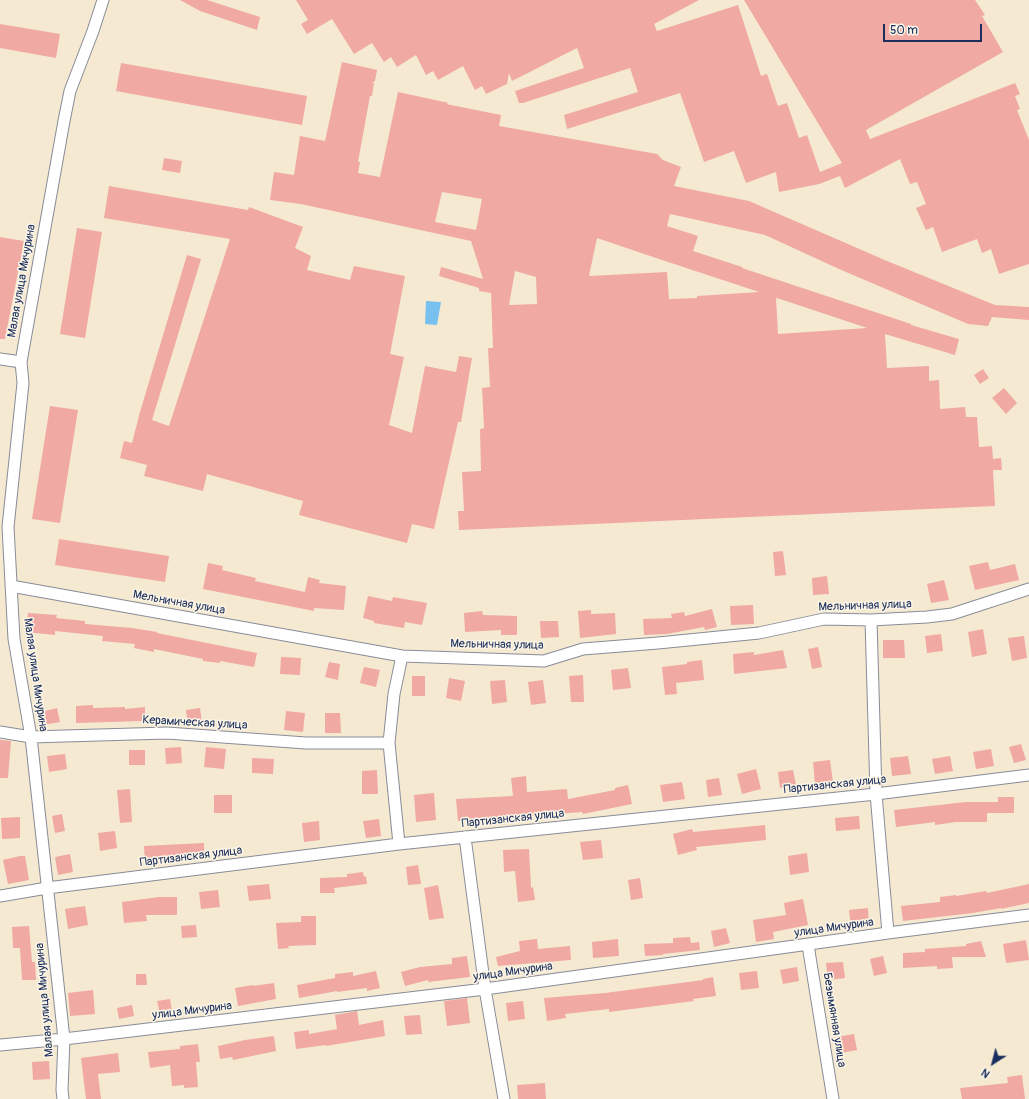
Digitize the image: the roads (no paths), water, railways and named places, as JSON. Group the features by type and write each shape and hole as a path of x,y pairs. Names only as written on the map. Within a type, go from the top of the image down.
{"street":[{"name":"Малая улица Мичурина","path":"64,1099 62,1090 64,1039 31,737 14,639 8,527 23,383 21,362 70,91 103,0"},
{"path":"0,359 21,362"},
{"name":"Мельничная улица","path":"12,586 402,656 544,661 583,649 759,633 824,619 871,620 952,614 1029,589"},
{"path":"871,620 876,794 888,933"},
{"path":"399,844 389,743 394,694 402,656"},
{"name":"Керамическая улица","path":"0,732 31,737 167,732 306,744 389,743"},
{"name":"Партизанская улица","path":"0,896 47,888 399,844 876,794 1029,775"},
{"path":"465,837 485,989 504,1099"},
{"name":"улица Мичурина","path":"0,1045 64,1039 485,989 1029,915"},
{"name":"Безымянная улица","path":"808,945 833,1099"}],"water":[{"path":"426,301 441,302 437,325 425,324"}]}
